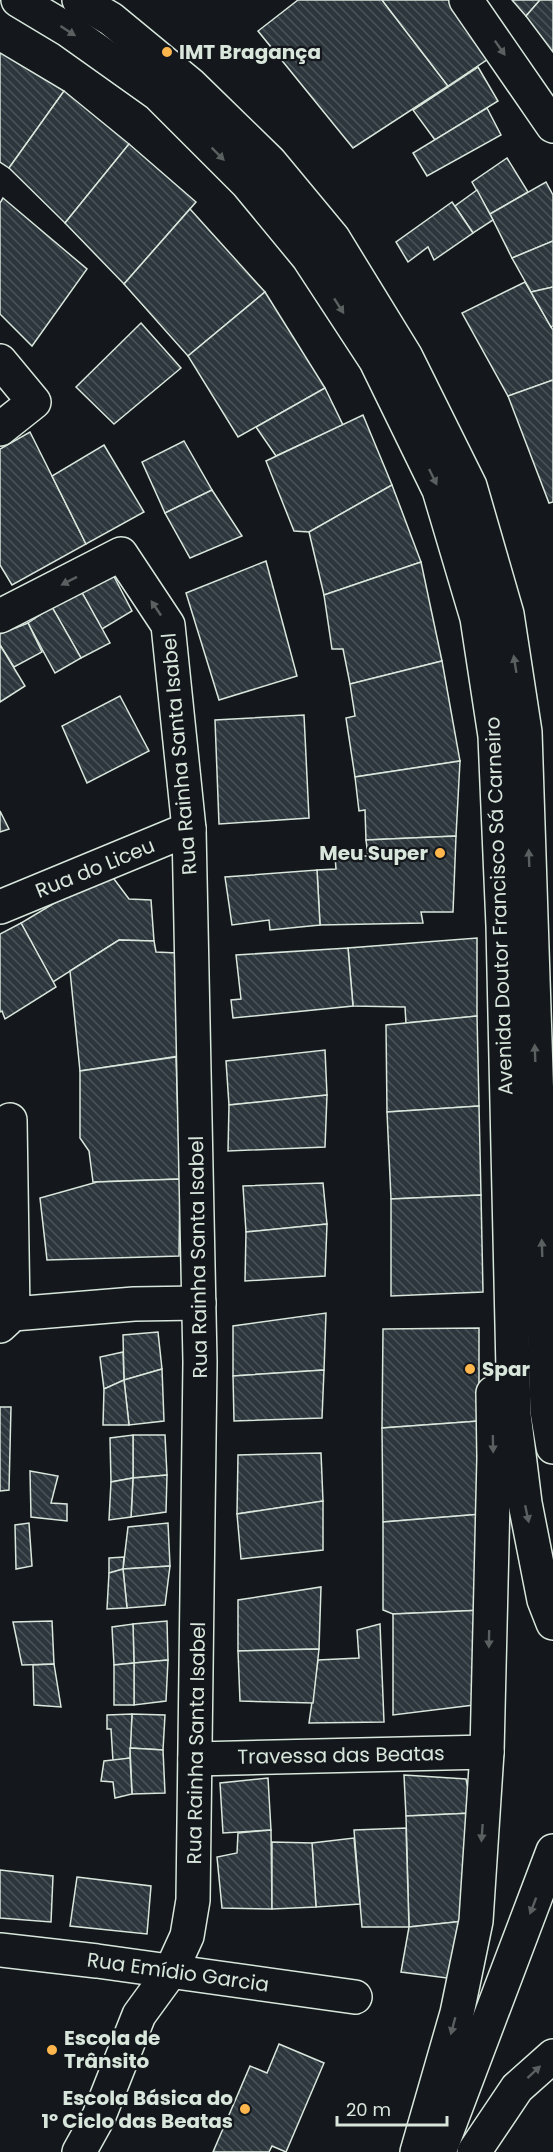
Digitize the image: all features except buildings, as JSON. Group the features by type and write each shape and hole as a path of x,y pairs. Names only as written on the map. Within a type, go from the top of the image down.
{"main road":[{"name":"Avenida Doutor Francisco Sá Carneiro","path":"18,0 68,30 158,94 247,183 308,257 376,361 440,490 477,618 495,736 503,926 514,1414 525,1503 544,1600 553,1623"},
{"name":"Avenida Doutor Francisco Sá Carneiro","path":"79,0 111,19 191,85 270,162 333,238 406,357 470,486 507,614 525,732 546,1192 547,1411 553,1447"},
{"path":"466,0 553,126"},
{"path":"0,361 34,402 0,429"},
{"name":"Rua Rainha Santa Isabel","path":"0,616 121,554 168,625 189,829 200,1362 194,1900 187,1936 171,1971 139,2015 99,2116 79,2152"},
{"name":"Rua do Liceu","path":"0,907 189,829"},
{"path":"10,1120 7,1320 134,1304 199,1303"},
{"path":"417,2152 457,2013 476,1921 487,1752 494,1458 492,1363 510,1240"},
{"name":"Travessa das Beatas","path":"195,1759 487,1752"},
{"path":"439,2152 553,1851"},
{"path":"459,2152 553,1918"},
{"name":"Rua Emídio Garcia","path":"0,1950 355,1997"},
{"path":"474,2152 517,2088 553,2056"}],"place":[{"name":"IMT Bragança","path":"167,52"},
{"name":"Meu Super","path":"440,853"},
{"name":"Spar","path":"470,1369"},
{"name":"Escola de Trânsito","path":"52,2050"},
{"name":"Escola Básica do 1º Ciclo das Beatas","path":"245,2109"}]}
